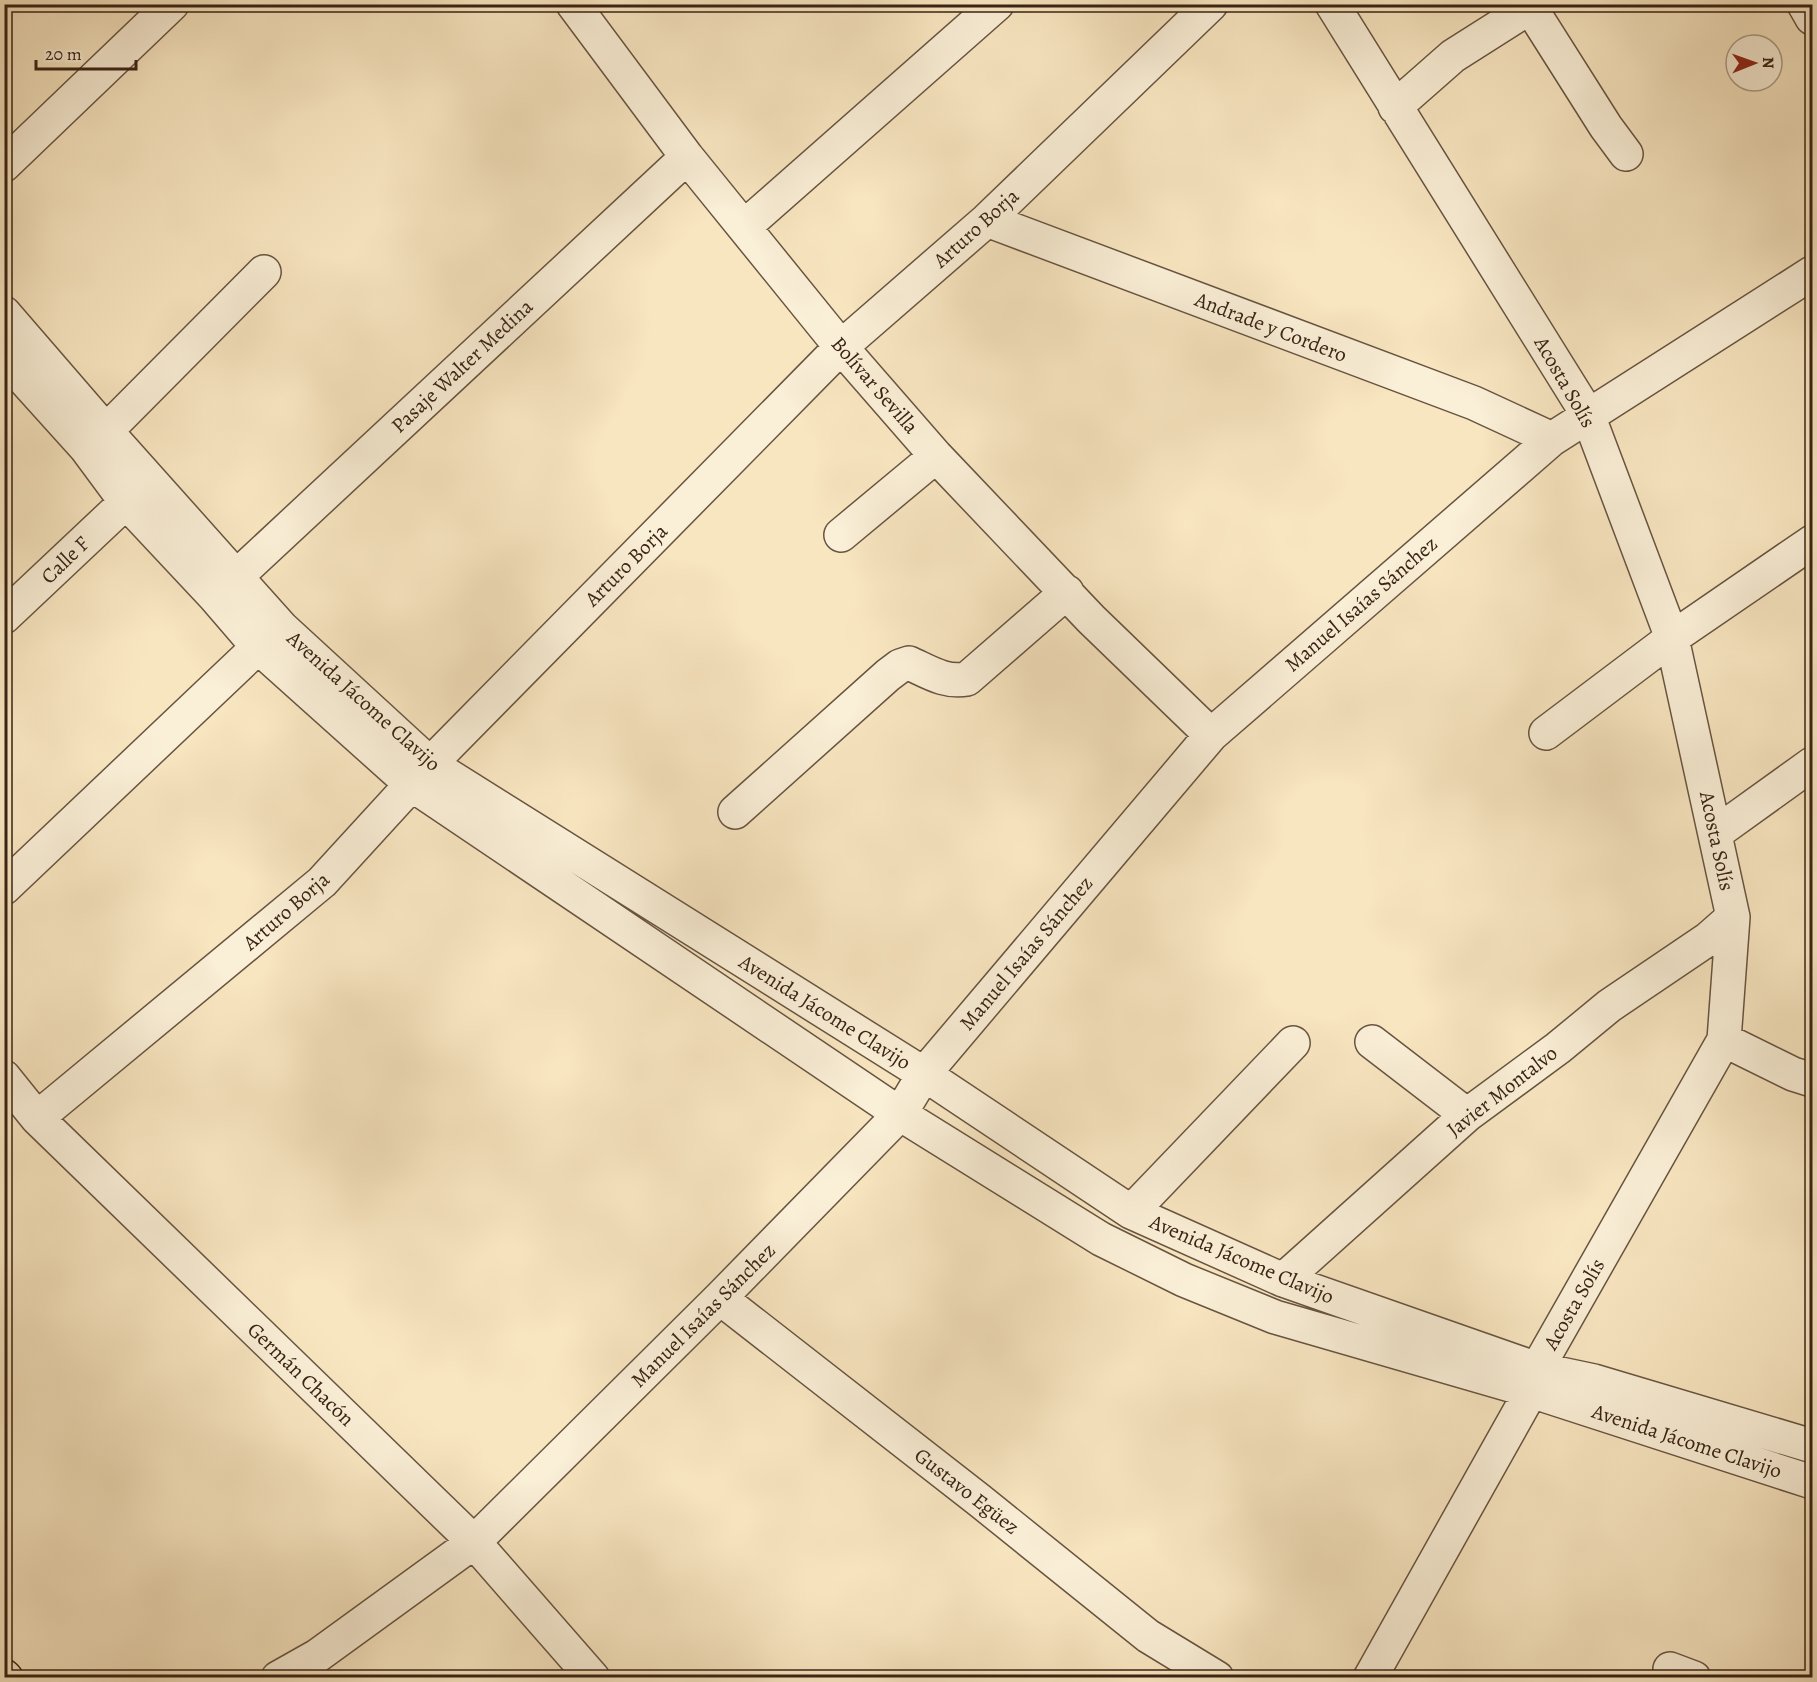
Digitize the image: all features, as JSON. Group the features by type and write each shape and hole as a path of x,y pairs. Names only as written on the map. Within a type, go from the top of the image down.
{"street":[{"path":"4,165 172,4"},
{"name":"Bolívar Sevilla","path":"573,4 687,157 841,347 936,456 1091,619 1211,735"},
{"path":"744,226 997,4"},
{"name":"Arturo Borja","path":"36,1118 322,882 420,774 841,347 987,220 1211,4"},
{"name":"Acosta Solís","path":"1332,4 1588,415 1672,638 1733,917 1724,1040 1370,1677"},
{"path":"1804,4 1812,18"},
{"path":"1395,107 1453,56 1532,6 1606,127 1626,154"},
{"name":"Pasaje Walter Medina","path":"237,576 687,157"},
{"name":"Andrade y Cordero","path":"987,220 1474,403 1552,438"},
{"path":"96,440 264,272"},
{"name":"Manuel Isaías Sánchez","path":"278,1677 317,1656 474,1542 720,1298 900,1114 924,1074 1211,735 1552,438 1812,273"},
{"name":"Avenida Jácome Clavijo","path":"4,313 96,440 126,502 215,597 258,647 420,774 900,1114 1101,1239 1184,1280 1275,1317 1534,1380 1594,1381 1812,1446"},
{"name":"Avenida Jácome Clavijo","path":"4,357 96,440 237,576 282,628 420,774 924,1074 1131,1212 1283,1280 1534,1380 1812,1482"},
{"path":"841,535 936,456"},
{"name":"Calle F","path":"4,618 126,502"},
{"path":"1546,733 1672,638 1812,543"},
{"path":"735,812 900,666 909,663 944,679 957,681 967,679 1067,592"},
{"path":"4,888 258,647"},
{"path":"1716,833 1812,764"},
{"name":"Javier Montalvo","path":"1283,1280 1467,1115 1558,1048 1609,1006 1708,939 1733,917"},
{"path":"1724,1040 1793,1074 1812,1080"},
{"path":"1372,1042 1467,1115"},
{"path":"1131,1212 1293,1043"},
{"name":"Germán Chacón","path":"4,1077 36,1118 474,1542 593,1677"},
{"name":"Gustavo Egüez","path":"720,1298 979,1500 1148,1636 1217,1677"}]}
